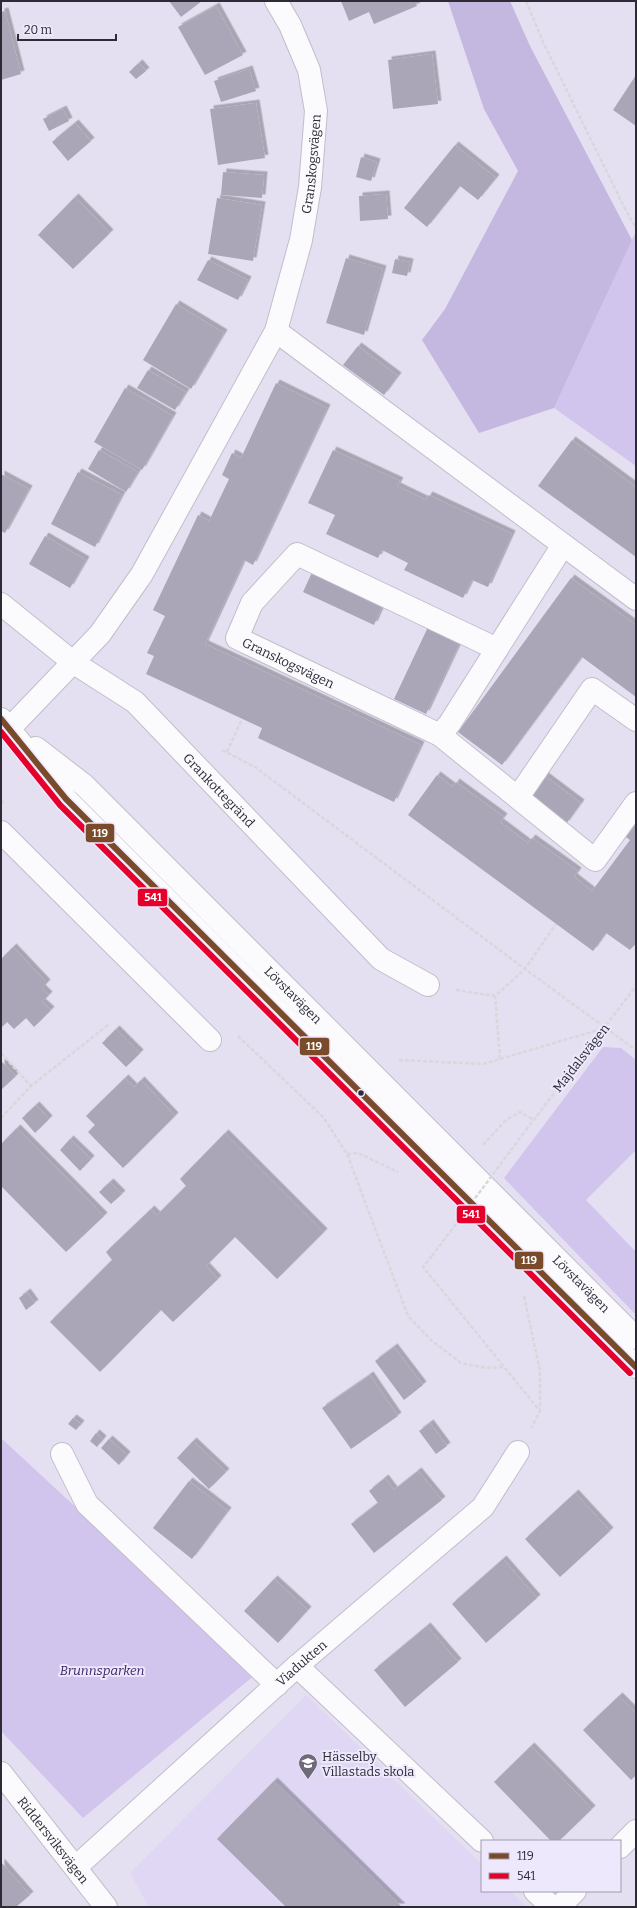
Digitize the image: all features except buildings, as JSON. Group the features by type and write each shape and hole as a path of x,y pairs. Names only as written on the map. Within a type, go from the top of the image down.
{"street":[{"name":"Granskogsvägen","path":"6,724 74,663 100,634 142,574 276,331 301,240 310,187 316,111 308,70 290,25 276,1"},
{"path":"276,331 636,599"},
{"path":"440,735 450,723 563,545"},
{"name":"Granskogsvägen","path":"497,649 297,554 252,603 237,638 440,735 595,860 636,803"},
{"name":"Grankottegränd","path":"1,604 74,663 135,702 381,959 428,985"},
{"path":"518,797 592,689 636,720"},
{"name":"Lövstavägen","path":"6,724 84,785 636,1338"},
{"name":"Lövstavägen","path":"6,724 66,799 636,1367"},
{"path":"1,832 210,1040"},
{"name":"Viadukten","path":"76,1867 297,1666 483,1507 518,1452"},
{"path":"62,1454 87,1504 277,1685"},
{"path":"297,1666 481,1840"},
{"name":"Riddersviksvägen","path":"1,1773 106,1907"},
{"path":"621,1846 636,1831"},
{"path":"536,1892 552,1907"},
{"path":"559,1907 574,1892"}],"path":[{"path":"526,1 542,42 636,228"},
{"path":"227,752 242,719"},
{"path":"220,748 255,767 636,1050"},
{"path":"1,800 6,806"},
{"path":"495,996 525,969 556,924"},
{"path":"428,985 495,996"},
{"name":"Majdalsvägen","path":"504,1367 423,1267 636,986"},
{"path":"495,996 500,1059"},
{"path":"1,1118 32,1086 108,1024"},
{"path":"400,1066 394,1060 483,1064 605,1028"},
{"path":"234,1032 324,1118 347,1154 408,1316 431,1340 461,1363 486,1368 504,1367 540,1411"},
{"path":"1,1053 32,1086"},
{"path":"482,1146 506,1120 520,1112 534,1120"},
{"path":"347,1154 358,1153 399,1173"},
{"path":"459,1218 464,1223"},
{"path":"518,1452 540,1411 540,1371 523,1293"}],"shaded area":[{"path":"448,1 510,1 530,46 632,240 554,408 479,433 422,340 445,309 518,171 484,109"},
{"name":"Hässelby Villastads skola","path":"306,1695 481,1863 481,1892 511,1892 527,1907 149,1907 130,1873"}],"green space":[{"path":"636,231 636,466 554,408"},
{"path":"603,1047 621,1048 636,1060 636,1150 586,1200 636,1252 636,1315 504,1178"},
{"name":"Brunnsparken","path":"1,1438 256,1674 83,1818 1,1731"}],"transit line":[{"name":"119","path":"1,719 66,799 636,1367"},
{"name":"541","path":"1,732 60,805 630,1373"}],"place":[{"name":"Hässelby Villastads skola","path":"308,1780"}]}
